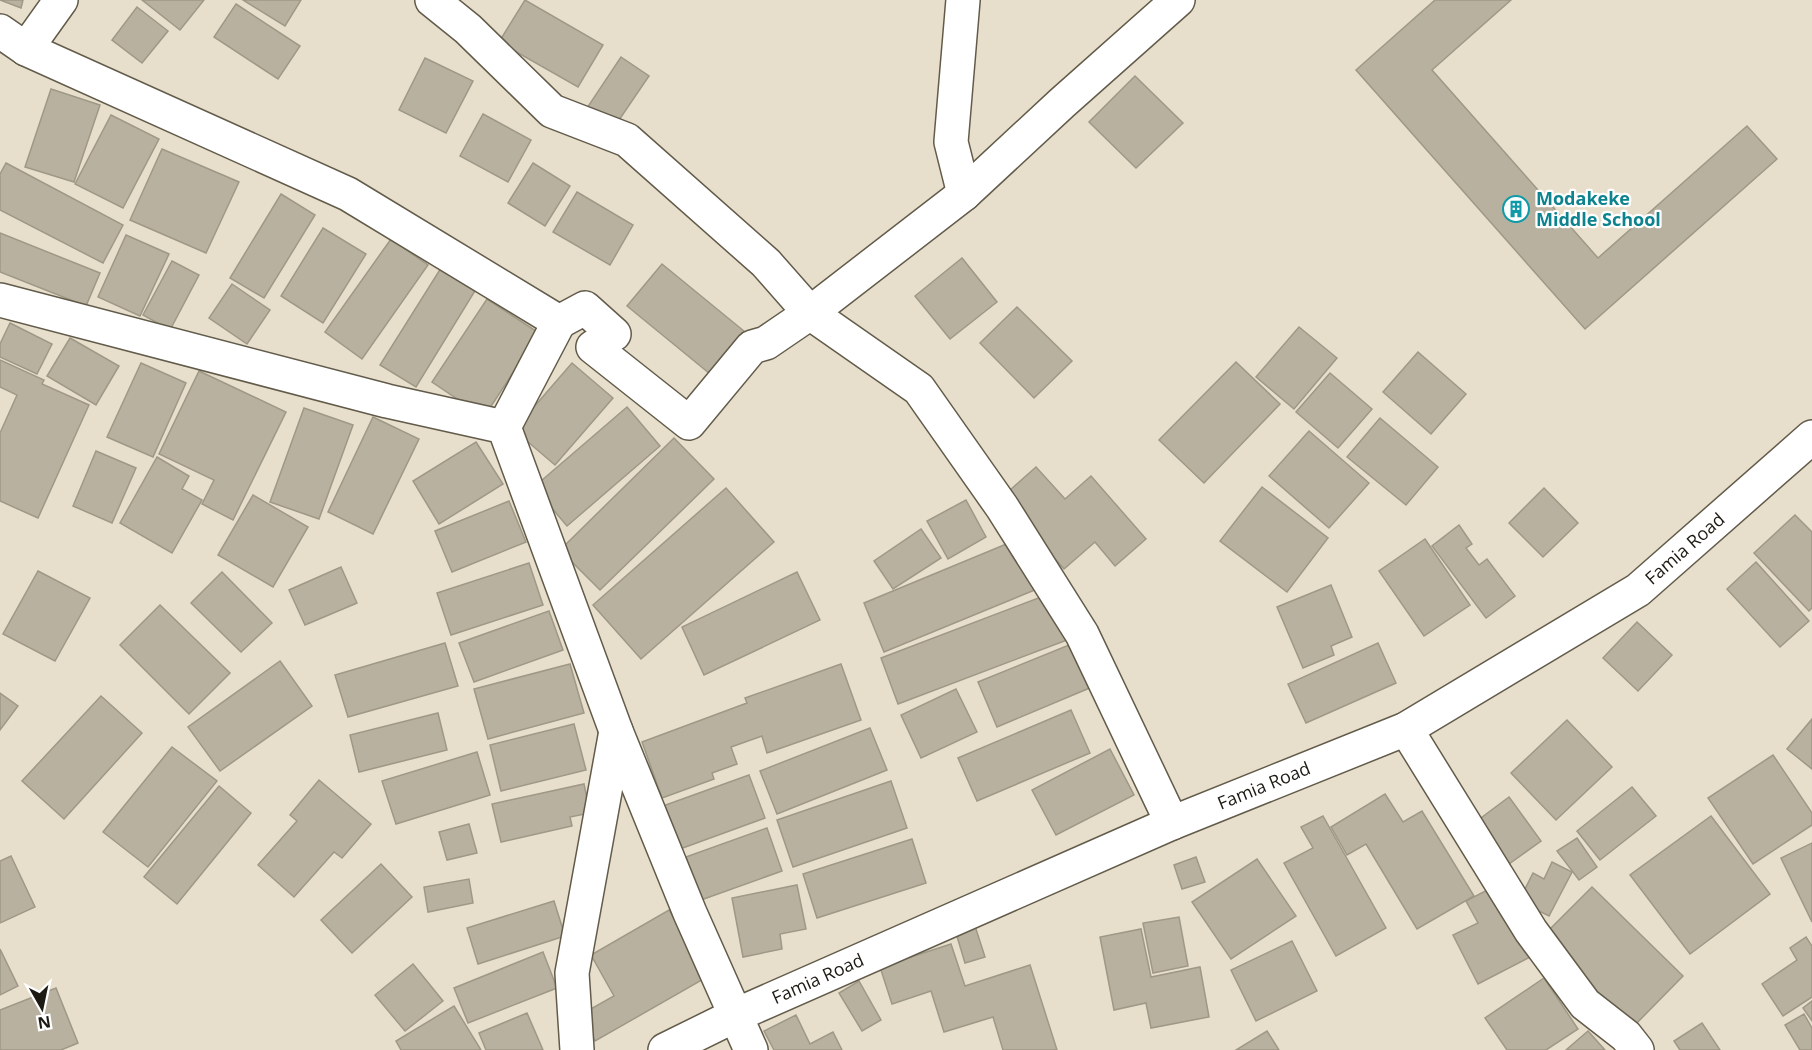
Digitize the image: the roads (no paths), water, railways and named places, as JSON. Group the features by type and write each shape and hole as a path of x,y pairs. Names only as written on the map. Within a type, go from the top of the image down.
{"street":[{"path":"61,0 13,40 348,194 559,322"},
{"path":"432,0 468,28 552,111 627,140 766,263 810,313 919,389 996,498 1082,634 1172,823"},
{"path":"963,0 951,142 964,194"},
{"path":"751,1050 690,912 616,731 504,427 559,322 585,308 614,334 593,347 689,423 752,347 766,343 810,313 964,194 1178,0"},
{"path":"0,300 387,401 504,427"},
{"name":"Famia Road","path":"665,1050 735,1015 1172,823 1406,729 1638,590 1812,437"},
{"path":"1406,729 1531,931 1585,1004 1626,1036 1637,1050"},
{"path":"577,1050 572,973 616,731"}],"place":[{"name":"Modakeke Middle School","path":"1516,209"}]}
